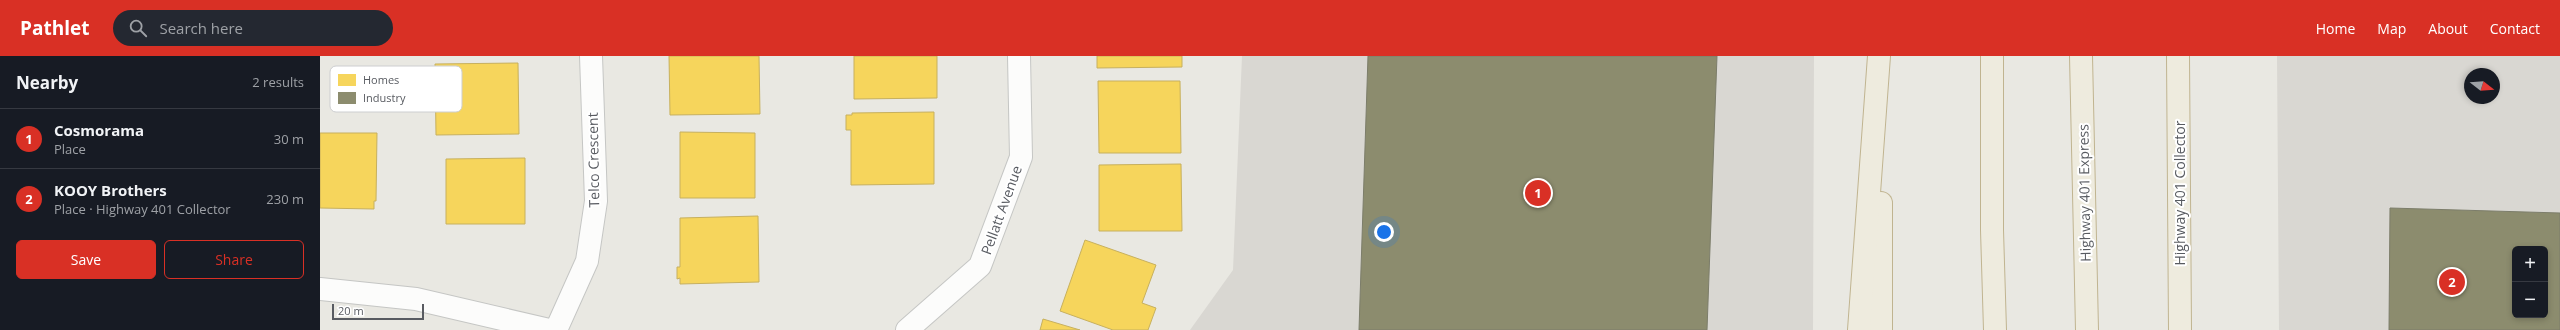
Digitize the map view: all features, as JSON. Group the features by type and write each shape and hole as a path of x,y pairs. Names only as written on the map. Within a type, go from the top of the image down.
{"highway":[{"path":"1859,330 1880,56"},
{"path":"1880,56 1881,330"},
{"path":"1992,56 1992,230 1995,330"},
{"name":"Highway 401 Express","path":"2081,56 2087,330"},
{"name":"Highway 401 Collector","path":"2178,56 2180,330"},
{"path":"1984,330 1992,230"}],"street":[{"name":"Telco Crescent","path":"556,330 587,261 596,201 591,56"},
{"name":"Pellatt Avenue","path":"907,330 980,266 1021,157 1020,56"},
{"path":"320,289 416,299 548,330"}],"shaded area":[{"path":"1242,56 1814,56 1813,330 1190,330 1233,270"},
{"path":"2277,56 2560,56 2560,330 2279,330"}],"building: Homes":[{"path":"669,56 759,56 760,114 670,115"},
{"path":"854,56 937,56 937,98 854,99"},
{"path":"1097,56 1182,56 1182,67 1097,68"},
{"path":"518,63 519,134 436,135 436,112 462,112 462,66 435,66 435,64"},
{"path":"1098,81 1180,81 1181,153 1099,153"},
{"path":"934,112 934,184 851,185 851,130 846,130 846,115 852,115 852,113"},
{"path":"680,132 755,133 755,198 680,198"},
{"path":"320,133 377,133 376,201 374,201 374,209 320,208"},
{"path":"525,158 525,224 446,224 446,159"},
{"path":"1181,164 1182,231 1099,231 1099,165"},
{"path":"758,216 759,282 680,284 680,278 677,279 677,267 680,267 680,218"},
{"path":"1085,240 1156,265 1142,303 1156,308 1148,330 1113,330 1060,311"},
{"path":"1043,319 1080,330 1040,330"}],"building: Industry":[{"path":"1368,56 1717,56 1707,330 1359,330"},
{"path":"2390,208 2560,213 2560,330 2389,330"}],"place":[{"name":"Cosmorama","path":"1538,193"},
{"name":"KOOY Brothers","path":"2452,282"}]}
